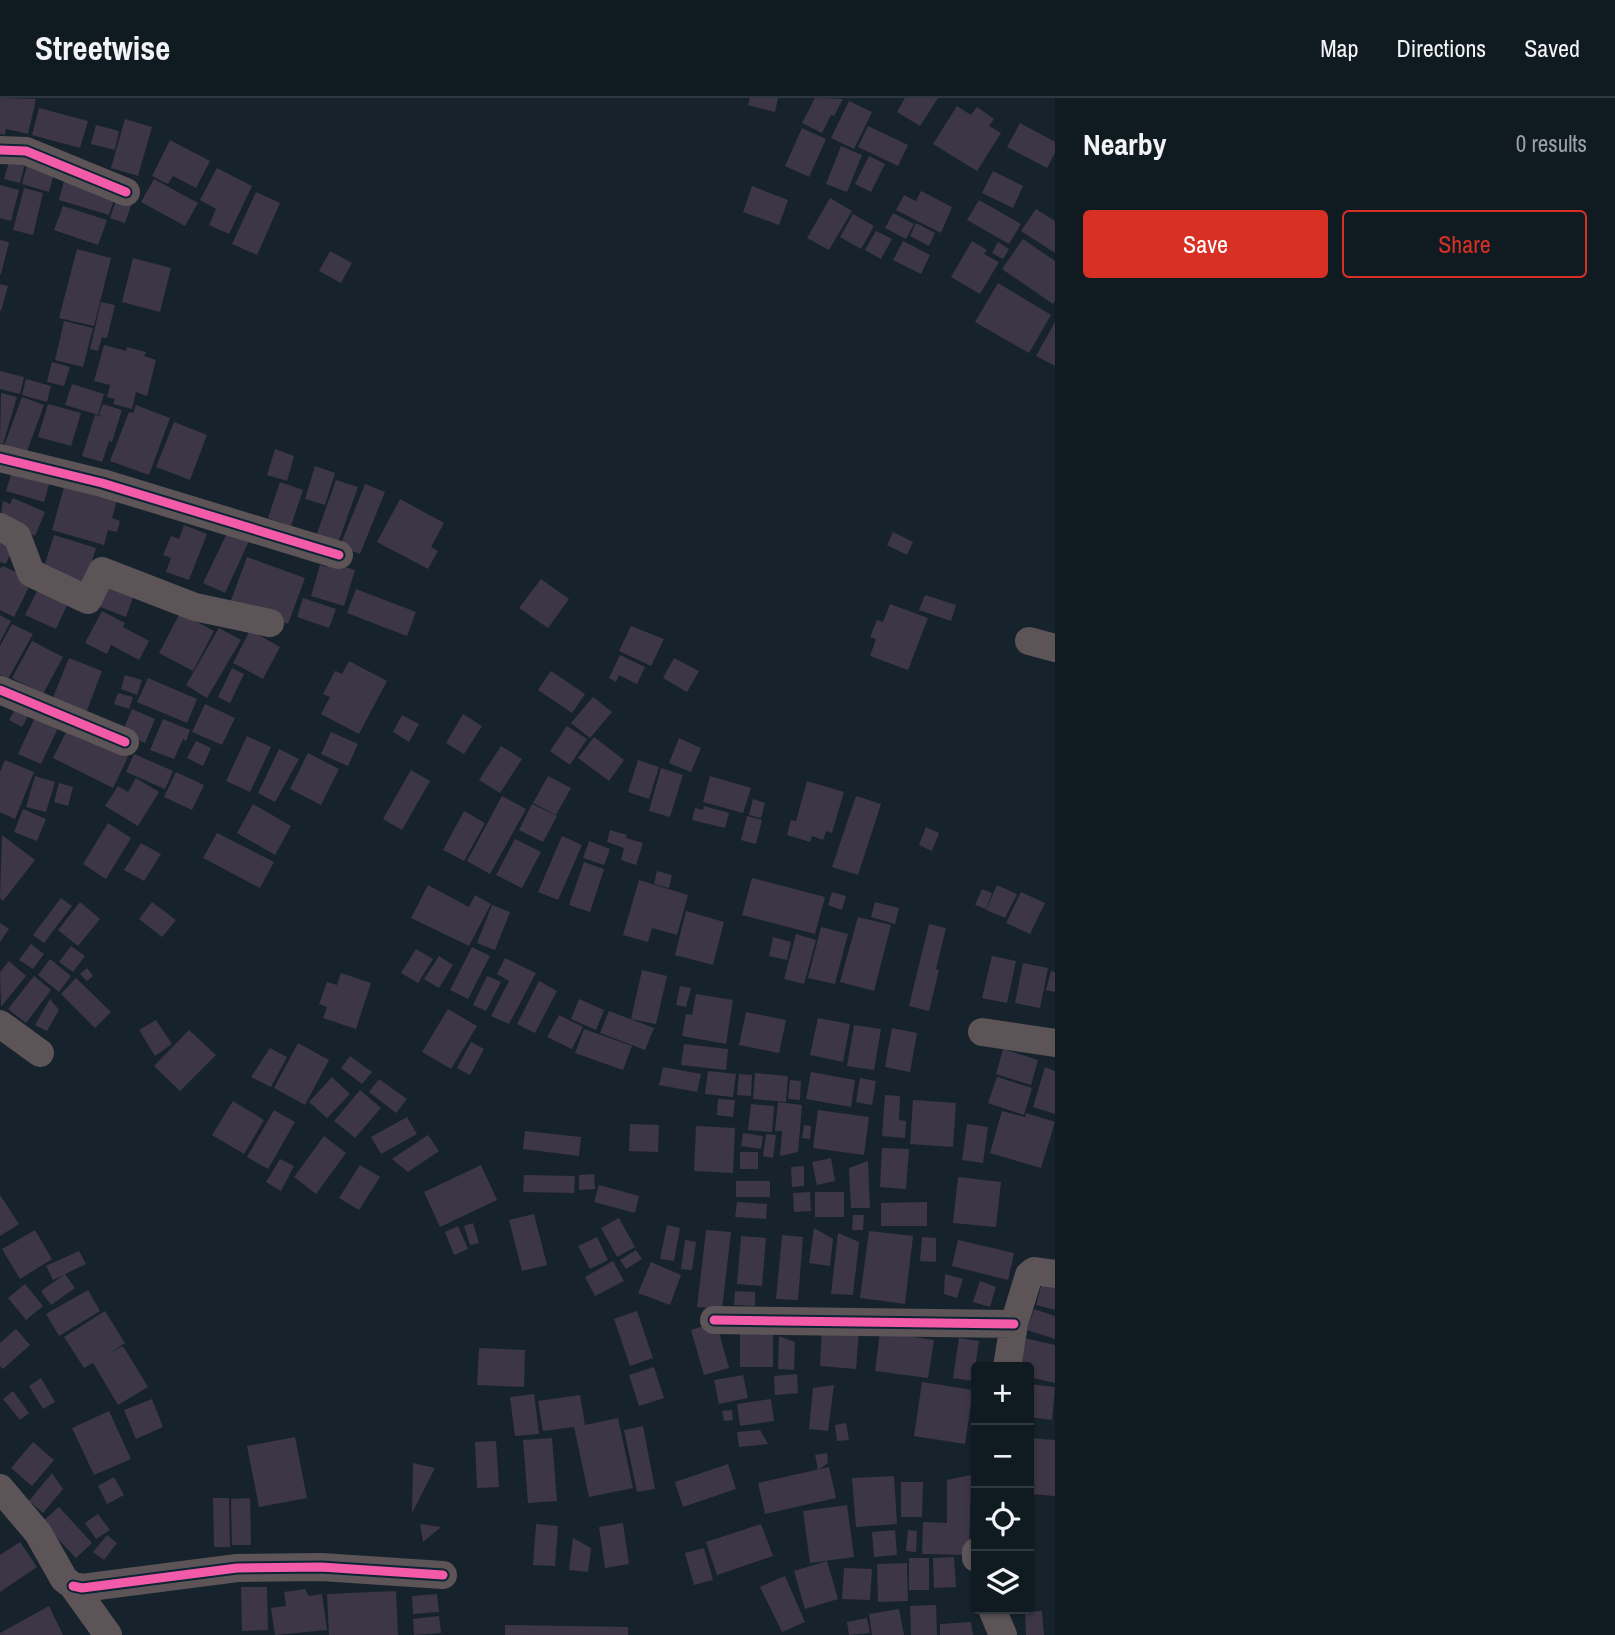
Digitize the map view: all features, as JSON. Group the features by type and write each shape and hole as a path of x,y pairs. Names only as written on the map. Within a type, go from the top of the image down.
{"street":[{"path":"0,149 26,151 126,192"},
{"path":"0,458 102,483 339,555"},
{"path":"0,527 18,536 31,573 88,600 102,571 195,607 270,623"},
{"path":"0,690 125,742"},
{"path":"0,1024 40,1053"},
{"path":"982,1032 1055,1043"},
{"path":"1008,1362 1014,1324 1029,1275 1034,1271 1055,1273"},
{"path":"714,1320 1014,1324"},
{"path":"0,1488 38,1533 64,1579 73,1586 108,1635"},
{"path":"73,1586 82,1588 237,1568 321,1567 443,1575"},
{"path":"994,1614 1003,1635"}],"building":[{"path":"0,98 36,99 28,134 6,129 5,135 0,134"},
{"path":"750,98 778,98 775,112 748,105"},
{"path":"815,98 843,99 822,133 802,123"},
{"path":"905,98 938,98 920,126 897,112"},
{"path":"849,101 872,112 854,149 831,138"},
{"path":"957,106 971,115 977,107 994,119 989,126 1001,133 977,171 933,144"},
{"path":"39,108 88,121 80,148 32,135"},
{"path":"125,119 152,127 138,176 111,168"},
{"path":"1020,123 1055,142 1055,153 1047,168 1007,147"},
{"path":"96,125 119,131 115,150 91,144"},
{"path":"868,126 908,145 898,166 858,147"},
{"path":"802,128 826,139 809,177 785,166"},
{"path":"170,140 210,161 196,188 173,176 168,184 152,176"},
{"path":"841,146 862,155 847,192 826,184"},
{"path":"11,155 26,160 20,183 4,179"},
{"path":"869,156 885,164 871,192 855,184"},
{"path":"28,162 55,169 49,192 22,184"},
{"path":"217,168 252,186 229,234 209,225 216,209 200,200"},
{"path":"993,171 1023,186 1013,208 982,193"},
{"path":"154,179 198,203 185,226 141,202"},
{"path":"64,181 115,196 109,215 59,200"},
{"path":"0,185 19,190 11,221 0,218"},
{"path":"752,186 788,200 779,225 743,212"},
{"path":"24,188 43,193 33,235 13,230"},
{"path":"921,191 952,207 941,233 896,210 904,195 916,201"},
{"path":"256,192 280,203 257,255 232,244"},
{"path":"118,194 133,200 125,223 110,218"},
{"path":"830,198 852,211 829,250 807,238"},
{"path":"979,200 1021,224 1009,244 967,220"},
{"path":"63,206 107,220 98,245 54,230"},
{"path":"1036,209 1055,221 1055,253 1021,231"},
{"path":"893,213 914,224 906,239 885,228"},
{"path":"853,214 874,226 861,249 840,237"},
{"path":"916,223 935,233 929,246 910,236"},
{"path":"876,231 892,239 881,259 865,250"},
{"path":"1023,239 1055,261 1053,304 1002,269"},
{"path":"0,240 9,242 1,274 0,274"},
{"path":"903,241 930,255 921,274 893,260"},
{"path":"972,241 987,250 984,254 999,262 980,294 951,277"},
{"path":"998,242 1009,249 1003,259 992,253"},
{"path":"77,249 111,258 94,326 59,318"},
{"path":"330,251 352,263 341,283 319,271"},
{"path":"133,258 171,268 160,312 122,302"},
{"path":"998,283 1051,315 1029,353 975,322"},
{"path":"0,284 8,286 1,311 0,311"},
{"path":"101,302 115,305 107,338 102,337 98,351 90,349"},
{"path":"64,321 93,328 83,367 55,360"},
{"path":"1055,322 1055,366 1036,356"},
{"path":"104,345 126,351 127,347 146,352 144,356 156,360 147,396 136,392 132,409 113,404 115,399 107,397 110,385 94,381"},
{"path":"52,362 70,367 64,386 47,382"},
{"path":"0,371 24,377 20,394 0,389"},
{"path":"26,379 51,386 47,402 22,395"},
{"path":"72,384 104,394 98,415 65,405"},
{"path":"1,393 17,397 3,444 0,443"},
{"path":"22,397 44,405 26,454 4,446"},
{"path":"48,404 81,413 71,446 38,437"},
{"path":"103,404 122,410 112,442 109,441 102,462 82,456 95,415 104,417 99,415"},
{"path":"136,405 170,418 149,475 110,461 129,412 133,413"},
{"path":"174,422 207,435 190,480 156,467"},
{"path":"275,449 294,456 287,481 267,475"},
{"path":"315,466 335,473 325,505 305,499"},
{"path":"13,468 51,478 44,502 6,491"},
{"path":"66,480 117,500 112,518 120,521 117,532 108,530 104,545 52,530"},
{"path":"336,480 358,487 337,546 315,539"},
{"path":"280,482 303,490 291,526 268,518"},
{"path":"365,484 385,492 360,554 340,546"},
{"path":"13,498 45,512 35,536 0,520 3,501 10,504"},
{"path":"400,499 444,523 431,547 438,551 428,569 377,542"},
{"path":"184,525 207,534 189,580 166,572 171,558 163,555 171,536 179,539"},
{"path":"228,531 249,541 225,593 203,583"},
{"path":"893,532 913,542 907,555 887,545"},
{"path":"54,535 96,548 85,583 43,570"},
{"path":"0,540 14,545 6,564 0,562"},
{"path":"247,557 305,578 288,624 230,603"},
{"path":"329,562 355,570 344,606 311,596 320,565 327,567"},
{"path":"3,566 24,576 30,585 14,617 0,610 0,569"},
{"path":"106,577 136,589 126,617 95,605"},
{"path":"541,579 569,599 548,628 519,608"},
{"path":"39,587 69,601 56,629 25,615"},
{"path":"356,589 416,612 407,636 347,613"},
{"path":"925,595 956,605 951,621 919,610"},
{"path":"303,598 336,609 329,628 297,617"},
{"path":"890,604 928,618 908,670 870,656 876,639 870,637 877,620 883,622"},
{"path":"102,611 125,623 123,627 149,641 139,660 111,645 107,654 85,643"},
{"path":"180,613 214,631 193,671 159,653"},
{"path":"0,615 11,621 0,642"},
{"path":"12,624 33,634 8,679 0,675 0,646"},
{"path":"631,626 664,639 651,666 619,651"},
{"path":"219,628 241,640 207,698 186,685"},
{"path":"250,630 280,647 263,679 233,663"},
{"path":"32,641 63,657 43,694 12,678"},
{"path":"620,655 645,667 637,684 619,675 616,682 609,678"},
{"path":"69,658 102,671 86,713 52,700"},
{"path":"674,658 699,671 687,692 663,678"},
{"path":"349,661 387,681 359,734 321,714 330,697 323,694 335,671 342,674"},
{"path":"232,668 244,674 230,703 218,697"},
{"path":"551,671 585,694 572,713 538,690"},
{"path":"125,675 142,680 137,695 121,689"},
{"path":"148,678 197,699 187,723 137,702"},
{"path":"118,693 133,697 129,709 114,704"},
{"path":"593,697 612,712 590,738 571,723"},
{"path":"19,702 32,709 22,727 9,720"},
{"path":"205,704 235,718 222,745 192,732"},
{"path":"132,709 155,719 145,743 122,733"},
{"path":"37,713 60,724 41,764 18,754"},
{"path":"463,714 482,726 464,754 446,743"},
{"path":"402,715 419,724 409,742 393,732"},
{"path":"163,719 190,730 174,759 150,750"},
{"path":"567,726 587,739 570,765 550,751"},
{"path":"68,728 128,757 113,788 53,758"},
{"path":"331,732 358,744 348,766 321,754"},
{"path":"247,736 271,747 250,792 226,781"},
{"path":"594,737 624,760 609,781 578,758"},
{"path":"679,738 701,748 691,772 669,763"},
{"path":"196,741 211,748 203,766 187,758"},
{"path":"501,746 522,759 500,793 479,780"},
{"path":"279,749 299,759 275,802 258,793"},
{"path":"308,753 339,769 321,805 290,789"},
{"path":"134,754 173,771 165,789 126,772"},
{"path":"5,760 34,772 15,819 0,812 0,772"},
{"path":"638,760 659,767 649,799 628,792"},
{"path":"661,768 683,775 670,817 649,811"},
{"path":"411,770 430,781 402,830 383,819"},
{"path":"176,772 204,785 192,810 164,797"},
{"path":"35,776 55,782 46,812 26,807"},
{"path":"548,776 571,788 556,815 533,803"},
{"path":"710,776 751,788 743,813 703,802"},
{"path":"136,778 159,792 138,826 105,806 118,786 128,792"},
{"path":"807,781 844,792 832,833 826,831 823,840 812,836 810,842 787,835 791,820 796,821"},
{"path":"59,783 73,787 68,806 54,802"},
{"path":"502,796 526,809 490,874 467,861"},
{"path":"856,796 881,804 858,875 832,867"},
{"path":"753,799 765,803 761,818 749,815"},
{"path":"253,804 291,826 275,855 237,833"},
{"path":"532,804 557,816 543,842 519,830"},
{"path":"704,806 729,813 725,828 692,820 695,808 703,810"},
{"path":"23,809 46,819 37,841 14,832"},
{"path":"464,811 485,823 464,861 443,850"},
{"path":"747,816 762,820 756,844 741,840"},
{"path":"108,823 131,838 106,879 83,864"},
{"path":"926,827 939,833 932,851 919,845"},
{"path":"610,830 643,843 636,865 621,860 624,848 607,842"},
{"path":"217,833 274,862 260,888 203,858"},
{"path":"2,835 35,860 3,901 0,898"},
{"path":"562,836 582,845 558,900 538,892"},
{"path":"515,839 541,852 522,888 496,875"},
{"path":"589,841 610,849 604,865 583,858"},
{"path":"141,843 161,854 144,881 124,870"},
{"path":"584,862 604,869 590,912 569,905"},
{"path":"657,871 672,875 669,888 654,884"},
{"path":"752,878 825,897 815,934 742,915"},
{"path":"639,880 688,895 677,935 652,928 648,942 623,935"},
{"path":"428,885 469,907 475,895 491,904 469,946 411,918"},
{"path":"997,885 1017,894 1005,918 986,910"},
{"path":"982,889 992,893 986,909 975,905"},
{"path":"832,892 846,896 842,910 828,905"},
{"path":"1021,892 1045,903 1030,934 1006,923"},
{"path":"61,898 72,906 44,943 33,935"},
{"path":"80,902 100,919 78,946 58,930"},
{"path":"152,902 176,920 162,937 139,919"},
{"path":"875,902 899,908 895,924 871,917"},
{"path":"492,905 510,912 495,950 477,943"},
{"path":"686,911 724,922 713,965 675,955"},
{"path":"858,917 891,925 874,991 840,982"},
{"path":"0,923 9,929 0,942"},
{"path":"929,924 946,928 929,1011 909,1006"},
{"path":"821,927 848,934 835,984 808,978"},
{"path":"796,934 816,940 804,984 784,979"},
{"path":"773,937 791,942 787,960 769,956"},
{"path":"31,944 44,954 33,969 19,960"},
{"path":"71,946 85,956 73,972 59,962"},
{"path":"472,947 490,956 468,999 450,990"},
{"path":"416,949 433,959 418,983 401,973"},
{"path":"439,956 453,965 439,988 424,979"},
{"path":"992,956 1016,961 1007,1003 982,998"},
{"path":"505,958 536,973 509,1024 491,1016 509,981 497,974"},
{"path":"50,959 71,976 59,992 38,975"},
{"path":"9,961 26,976 1,1007 0,972"},
{"path":"1023,963 1048,968 1040,1008 1015,1003"},
{"path":"87,968 93,976 87,981 80,974"},
{"path":"642,970 667,976 656,1024 631,1019"},
{"path":"1051,971 1055,972 1055,992 1046,990"},
{"path":"341,973 371,983 356,1029 323,1018 327,1007 319,1004 327,982 337,985"},
{"path":"34,976 51,990 26,1023 8,1009"},
{"path":"487,976 501,982 486,1011 473,1005"},
{"path":"76,978 111,1012 95,1028 61,994"},
{"path":"539,981 557,991 535,1033 517,1024"},
{"path":"680,986 691,988 686,1007 676,1005"},
{"path":"696,994 733,1000 726,1044 682,1036 686,1014 692,1015"},
{"path":"50,999 59,1010 47,1031 35,1025"},
{"path":"579,999 604,1010 596,1030 571,1019"},
{"path":"448,1009 477,1026 451,1069 422,1052"},
{"path":"609,1011 654,1028 645,1050 600,1033"},
{"path":"746,1012 786,1020 779,1053 739,1045"},
{"path":"559,1015 583,1027 572,1049 547,1037"},
{"path":"818,1018 850,1024 843,1062 810,1055"},
{"path":"156,1020 172,1044 155,1056 139,1030"},
{"path":"854,1025 881,1029 874,1070 847,1066"},
{"path":"892,1028 917,1033 910,1072 885,1067"},
{"path":"584,1029 632,1046 623,1070 575,1053"},
{"path":"189,1030 216,1055 180,1091 154,1066"},
{"path":"471,1042 484,1049 470,1075 457,1068"},
{"path":"298,1043 329,1060 305,1105 274,1088"},
{"path":"684,1044 728,1049 726,1070 681,1065"},
{"path":"270,1048 287,1057 271,1087 251,1077"},
{"path":"1003,1049 1038,1060 1031,1085 996,1074"},
{"path":"350,1056 372,1072 362,1084 341,1068"},
{"path":"663,1067 701,1074 697,1092 659,1085"},
{"path":"1045,1067 1055,1071 1055,1114 1033,1107"},
{"path":"708,1071 736,1074 733,1097 705,1094"},
{"path":"811,1072 855,1080 851,1107 806,1099"},
{"path":"755,1073 788,1076 786,1102 753,1099"},
{"path":"739,1074 752,1075 751,1096 737,1095"},
{"path":"332,1077 350,1094 327,1118 309,1102"},
{"path":"997,1077 1032,1088 1024,1115 988,1103"},
{"path":"860,1078 876,1081 872,1105 856,1102"},
{"path":"379,1079 407,1099 396,1113 369,1092"},
{"path":"790,1080 801,1081 800,1100 788,1099"},
{"path":"360,1090 381,1108 355,1138 334,1121"},
{"path":"885,1095 900,1096 899,1120 906,1121 905,1138 882,1136"},
{"path":"718,1099 735,1100 733,1117 717,1115"},
{"path":"913,1100 956,1103 953,1147 910,1144"},
{"path":"233,1101 264,1120 244,1154 212,1135"},
{"path":"778,1102 802,1105 798,1152 780,1156 782,1131 775,1131"},
{"path":"751,1104 774,1106 772,1132 748,1130"},
{"path":"274,1110 295,1122 268,1169 247,1157"},
{"path":"818,1110 869,1117 864,1155 813,1148"},
{"path":"1002,1111 1025,1117 1026,1113 1055,1122 1041,1168 990,1153"},
{"path":"407,1117 417,1134 381,1154 371,1137"},
{"path":"630,1124 659,1125 658,1152 629,1151"},
{"path":"967,1124 988,1127 983,1163 962,1160"},
{"path":"804,1125 811,1126 810,1139 802,1138"},
{"path":"696,1126 735,1128 733,1173 694,1171"},
{"path":"525,1131 581,1137 579,1156 523,1149"},
{"path":"743,1133 763,1136 761,1149 741,1146"},
{"path":"766,1134 776,1135 773,1158 763,1156"},
{"path":"428,1135 439,1151 408,1172 392,1159"},
{"path":"324,1136 346,1153 316,1194 294,1177"},
{"path":"882,1148 909,1149 906,1189 880,1187"},
{"path":"740,1152 758,1152 758,1169 740,1169"},
{"path":"831,1158 835,1181 817,1185 812,1162"},
{"path":"280,1159 294,1166 281,1191 266,1182"},
{"path":"868,1161 870,1208 851,1208 849,1168"},
{"path":"360,1165 380,1177 359,1210 339,1198"},
{"path":"481,1165 497,1200 440,1227 424,1192"},
{"path":"804,1166 804,1186 792,1187 791,1167"},
{"path":"594,1174 595,1189 579,1190 579,1175"},
{"path":"524,1175 575,1176 574,1193 523,1192"},
{"path":"958,1177 1001,1182 996,1227 953,1223"},
{"path":"736,1181 770,1181 770,1197 736,1197"},
{"path":"599,1185 639,1196 635,1213 594,1202"},
{"path":"810,1192 811,1211 794,1212 793,1193"},
{"path":"815,1192 844,1192 844,1217 815,1217"},
{"path":"0,1195 19,1224 0,1236"},
{"path":"737,1202 767,1204 766,1219 735,1217"},
{"path":"927,1202 927,1226 881,1226 881,1203"},
{"path":"534,1214 547,1265 522,1271 509,1220"},
{"path":"853,1215 864,1215 863,1230 852,1230"},
{"path":"619,1218 635,1247 617,1257 601,1228"},
{"path":"473,1223 479,1243 470,1245 464,1226"},
{"path":"667,1225 680,1228 674,1261 660,1259"},
{"path":"458,1226 468,1249 454,1255 445,1232"},
{"path":"814,1228 833,1239 830,1266 809,1263"},
{"path":"35,1230 52,1259 20,1279 2,1249"},
{"path":"706,1230 731,1232 722,1309 697,1307"},
{"path":"869,1231 913,1236 905,1304 860,1298"},
{"path":"838,1233 859,1242 853,1295 831,1294"},
{"path":"782,1235 803,1237 798,1300 776,1299"},
{"path":"741,1236 766,1238 762,1286 737,1284"},
{"path":"597,1237 608,1260 590,1269 578,1246"},
{"path":"922,1237 936,1238 936,1262 920,1261"},
{"path":"685,1240 696,1242 692,1270 681,1269"},
{"path":"958,1240 1014,1253 1008,1280 952,1266"},
{"path":"636,1250 642,1259 626,1269 620,1260"},
{"path":"79,1251 86,1264 53,1280 46,1266"},
{"path":"613,1261 624,1281 595,1296 585,1277"},
{"path":"651,1262 681,1275 670,1305 638,1293"},
{"path":"65,1274 75,1288 51,1305 41,1291"},
{"path":"945,1274 963,1279 957,1298 944,1294"},
{"path":"1043,1279 1055,1283 1055,1310 1036,1305"},
{"path":"980,1281 996,1287 990,1307 973,1302"},
{"path":"25,1284 43,1306 26,1320 8,1298"},
{"path":"88,1290 100,1311 59,1336 46,1314"},
{"path":"735,1291 755,1292 755,1306 734,1305"},
{"path":"1034,1309 1055,1316 1055,1339 1027,1330"},
{"path":"105,1311 125,1343 110,1353 123,1346 148,1387 118,1405 93,1363 84,1368 64,1337"},
{"path":"637,1311 653,1358 630,1366 614,1319"},
{"path":"716,1322 729,1368 704,1375 691,1330"},
{"path":"822,1327 859,1330 856,1369 820,1366"},
{"path":"16,1329 30,1345 3,1369 0,1366 0,1343"},
{"path":"740,1329 773,1329 773,1367 740,1367"},
{"path":"880,1332 934,1340 928,1378 875,1371"},
{"path":"779,1336 795,1342 794,1370 778,1369"},
{"path":"1020,1337 1055,1345 1055,1383 1034,1378 1034,1362 1015,1362"},
{"path":"959,1338 979,1341 976,1362 971,1362 971,1381 953,1378"},
{"path":"479,1348 525,1350 524,1387 477,1385"},
{"path":"654,1367 664,1398 639,1406 629,1375"},
{"path":"797,1374 798,1393 775,1395 774,1376"},
{"path":"743,1375 748,1398 719,1404 714,1380"},
{"path":"41,1378 55,1402 43,1409 29,1386"},
{"path":"922,1382 971,1390 965,1444 914,1436"},
{"path":"834,1385 828,1431 809,1429 813,1388"},
{"path":"1034,1385 1055,1387 1052,1420 1034,1418"},
{"path":"13,1391 29,1413 20,1420 3,1399"},
{"path":"534,1394 539,1434 515,1436 510,1397"},
{"path":"580,1395 585,1425 618,1418 633,1488 589,1497 574,1427 543,1431 538,1401"},
{"path":"152,1399 163,1427 136,1439 124,1410"},
{"path":"771,1399 774,1421 740,1426 737,1404"},
{"path":"732,1410 733,1420 724,1421 722,1411"},
{"path":"109,1411 131,1459 94,1475 72,1428"},
{"path":"846,1423 849,1440 837,1441 835,1425"},
{"path":"643,1426 655,1489 637,1492 624,1430"},
{"path":"760,1430 768,1444 739,1447 737,1432"},
{"path":"295,1437 307,1498 259,1507 247,1446"},
{"path":"552,1438 557,1501 528,1503 523,1440"},
{"path":"1034,1438 1055,1440 1055,1496 1034,1494"},
{"path":"496,1441 499,1487 477,1488 475,1442"},
{"path":"33,1442 54,1460 32,1486 11,1468"},
{"path":"827,1453 828,1463 818,1470 815,1455"},
{"path":"413,1463 435,1468 412,1513"},
{"path":"728,1464 736,1489 683,1507 675,1482"},
{"path":"829,1467 836,1498 765,1514 758,1483"},
{"path":"52,1473 63,1489 43,1513 29,1501"},
{"path":"971,1475 969,1555 922,1554 923,1522 947,1523 947,1480"},
{"path":"894,1476 897,1524 856,1527 852,1478"},
{"path":"114,1477 124,1495 107,1504 98,1486"},
{"path":"901,1482 923,1482 922,1517 901,1517"},
{"path":"213,1498 229,1498 230,1547 214,1547"},
{"path":"250,1498 251,1545 232,1545 231,1499"},
{"path":"847,1505 854,1557 810,1563 803,1511"},
{"path":"59,1507 92,1543 76,1558 42,1522"},
{"path":"98,1514 110,1530 96,1539 85,1523"},
{"path":"623,1523 629,1564 605,1568 599,1527"},
{"path":"420,1524 441,1527 423,1542"},
{"path":"536,1524 558,1526 555,1566 533,1565"},
{"path":"761,1524 773,1556 717,1575 706,1542"},
{"path":"895,1530 897,1555 874,1557 872,1532"},
{"path":"908,1530 917,1531 916,1552 906,1551"},
{"path":"107,1535 117,1543 104,1560 93,1552"},
{"path":"573,1538 591,1548 588,1572 569,1570"},
{"path":"20,1542 37,1567 0,1592 0,1555"},
{"path":"704,1548 713,1580 694,1585 685,1553"},
{"path":"954,1557 956,1587 934,1588 933,1558"},
{"path":"909,1558 929,1558 929,1590 909,1590"},
{"path":"827,1561 838,1599 805,1609 794,1571"},
{"path":"907,1563 908,1601 878,1602 877,1564"},
{"path":"844,1568 872,1569 870,1600 842,1599"},
{"path":"785,1576 805,1622 782,1632 760,1587"},
{"path":"241,1587 267,1587 268,1630 242,1631"},
{"path":"305,1589 309,1596 322,1594 327,1630 275,1635 271,1608 286,1606 284,1592"},
{"path":"396,1591 398,1635 329,1635 327,1594"},
{"path":"437,1594 439,1612 413,1614 412,1596"},
{"path":"936,1605 937,1635 911,1635 910,1606"},
{"path":"49,1606 63,1635 0,1635 0,1633"},
{"path":"899,1609 904,1635 872,1635 869,1614"},
{"path":"1034,1611 1042,1611 1044,1635 1026,1635 1025,1614 1034,1614"},
{"path":"439,1616 441,1633 414,1635 413,1619"},
{"path":"867,1618 870,1633 849,1635 847,1622"},
{"path":"971,1622 973,1635 940,1635 940,1624"},
{"path":"505,1625 628,1627 628,1635 505,1635"}],"cycle path":[{"path":"0,150 26,151 126,192"},
{"path":"0,458 102,483 339,555"},
{"path":"0,690 125,742"},
{"path":"714,1320 1014,1324"},
{"path":"73,1586 82,1588 237,1568 321,1567 443,1575"}]}
